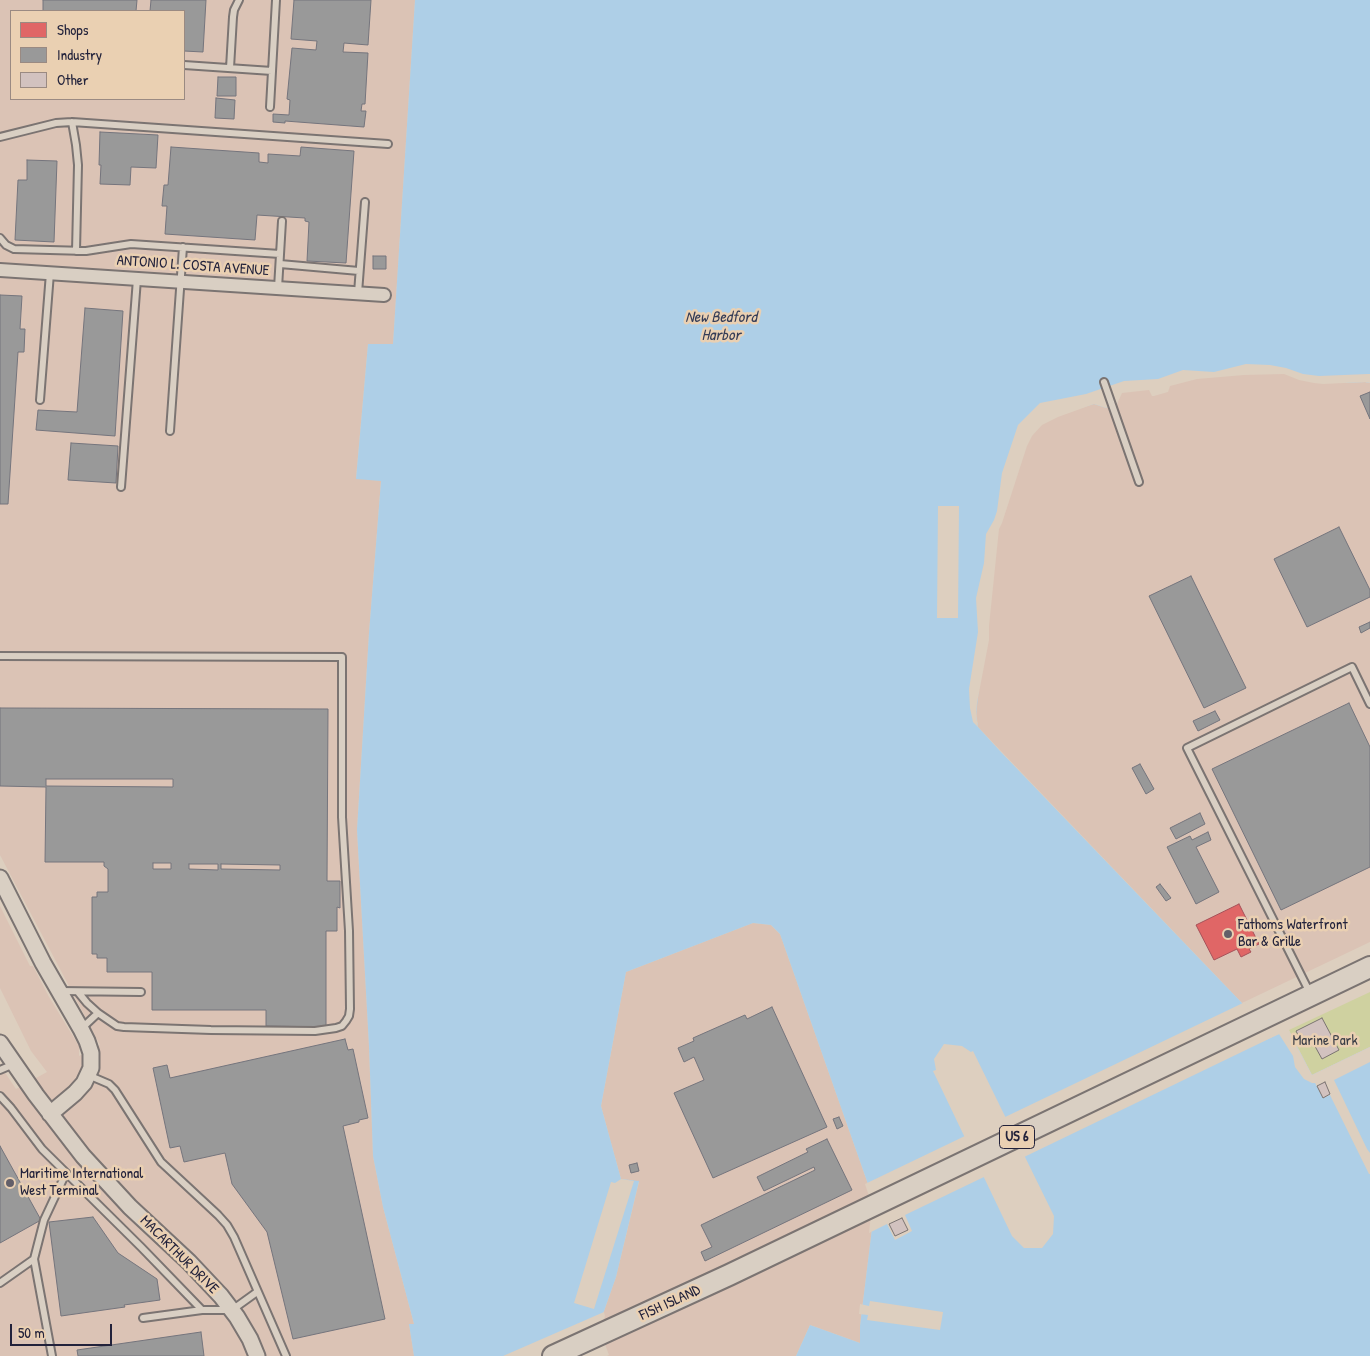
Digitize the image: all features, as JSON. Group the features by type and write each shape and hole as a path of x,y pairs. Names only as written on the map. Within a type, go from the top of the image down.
{"highway":[{"name":"US 6","path":"1308,997 1370,968"},
{"name":"FISH ISLAND","path":"553,1356 729,1275 1308,997"}],"street":[{"name":"ANTONIO L. COSTA AVENUE","path":"0,270 384,295"},
{"path":"0,878 43,963 81,1029 91,1053 88,1076 81,1087 50,1114"},
{"name":"MACARTHUR DRIVE","path":"0,1043 50,1114 106,1181 215,1289 232,1310 250,1339 257,1356"}],"lane":[{"path":"230,68 233,16 239,0"},
{"path":"270,107 276,0"},
{"path":"185,65 272,70"},
{"path":"0,137 56,123 72,122 388,144"},
{"path":"72,122 78,165 76,251"},
{"path":"358,294 365,202"},
{"path":"278,288 282,221"},
{"path":"0,238 6,245 14,248 76,251 131,244 280,254"},
{"path":"170,431 183,247"},
{"path":"280,264 359,271"},
{"path":"40,400 50,273"},
{"path":"121,487 137,279"},
{"path":"1104,382 1139,482"},
{"path":"0,656 342,657 342,817 349,931 350,1010 346,1021 342,1026 322,1031 121,1027 90,1007 78,992"},
{"path":"1308,997 1188,748 1352,667 1370,704"},
{"path":"59,991 141,992"},
{"path":"81,1029 98,1013"},
{"path":"0,1070 14,1064"},
{"path":"88,1076 112,1087 161,1162 223,1220 234,1237 286,1356"},
{"path":"0,1096 42,1149 202,1310"},
{"path":"52,1356 34,1259 44,1220 66,1173"},
{"path":"0,1283 34,1259"},
{"path":"143,1318 202,1310 232,1310 257,1292"}],"shaded area":[{"path":"0,0 415,0 393,345 368,344 356,478 381,481 369,633 357,830 373,1156 383,1207 414,1324 409,1324 414,1356 0,1356 0,1065 16,1089 47,1072 31,1051 0,988 0,906 30,966 33,966 49,997 79,1046 79,1056 100,1045 0,855"},
{"path":"1283,372 1340,383 1370,383 1370,942 1242,1003 978,727 976,710 996,528 1027,439 1038,425 1057,415 1120,391 1196,376"},
{"path":"753,923 771,925 780,934 875,1204 860,1326 860,1343 810,1325 796,1356 606,1356 597,1331 616,1277 639,1182 621,1179 601,1106 626,972"}],"green space":[{"name":"Marine Park","path":"1370,992 1370,1047 1312,1075 1289,1030"}],"water":[{"name":"New Bedford Harbor","path":"415,0 1370,0 1370,383 1340,383 1283,372 1196,376 1151,388 1120,391 1117,404 1106,408 1094,404 1057,415 1038,425 1027,439 996,528 976,716 978,727 1000,751 1242,1003 1259,1043 1288,1030 1312,1075 1370,1047 1370,1356 796,1356 810,1325 860,1343 860,1326 875,1204 780,934 771,925 753,923 626,972 601,1106 621,1179 639,1181 616,1277 597,1331 606,1356 414,1356 409,1324 414,1324 383,1207 373,1156 357,830 369,633 381,481 356,479 368,344 393,344","holes":["944,1044 962,1046 971,1052 973,1051 1054,1216 1053,1234 1042,1248 1024,1248 1012,1236 933,1071 936,1070 934,1059"]}],"pier":[{"path":"1246,364 1270,365 1303,374 1319,376 1370,374 1370,383 1323,384 1299,380 1284,374 1197,379 1170,386 1168,392 1154,396 1152,396 1149,390 1122,393 1117,404 1106,408 1094,404 1058,417 1042,425 1032,436 999,529 989,640 977,703 976,716 978,727 973,722 969,689 978,632 976,598 984,563 986,534 997,511 1002,473 1018,425 1040,403 1086,394 1124,381 1158,379 1183,370 1214,372"},
{"path":"938,506 959,506 958,618 937,618"},
{"path":"1245,1002 1261,1040 1290,1028 1292,1038 1312,1075 1370,1047 1370,1062 1334,1080 1370,1153 1370,1174 1330,1095 1323,1098 1315,1083 1304,1079 1295,1067 1293,1056 1279,1034 1022,1158 1003,1118"},
{"path":"967,1135 986,1176 905,1215 912,1231 895,1240 887,1224 869,1233 872,1205 865,1184"},
{"path":"621,1179 634,1181 594,1309 574,1303 611,1182 615,1183"},
{"path":"870,1301 943,1312 940,1330 867,1320 868,1315 859,1314 860,1304 869,1306"},
{"path":"604,1312 605,1316 600,1331 609,1355 607,1356 503,1356"}],"building: Shops":[{"name":"Fathoms Waterfront Bar & Grille","path":"1239,904 1259,944 1249,949 1251,952 1241,957 1237,949 1214,960 1196,925"}],"building: Industry":[{"path":"43,0 137,0 136,10 43,10"},
{"path":"151,0 206,0 203,52 185,51 185,10 150,10"},
{"path":"294,0 371,0 368,45 344,43 343,52 368,53 365,104 362,104 361,111 366,111 364,127 285,121 285,123 273,122 273,114 289,115 290,100 287,99 292,48 316,50 317,41 291,39"},
{"path":"218,77 236,77 236,96 217,96"},
{"path":"216,98 235,100 234,119 215,118"},
{"path":"100,132 158,135 156,168 131,167 130,185 100,184"},
{"path":"171,147 259,153 259,162 268,163 268,154 300,156 301,147 354,151 346,263 307,261 309,222 305,221 305,218 257,215 255,240 165,234 167,206 162,206 164,185 168,185"},
{"path":"27,160 57,161 54,242 15,240 18,180 27,180"},
{"path":"373,256 386,256 386,269 373,269"},
{"path":"0,295 22,296 20,329 25,329 24,352 18,352 8,504 0,504"},
{"path":"85,308 123,311 115,436 36,430 38,410 77,412"},
{"path":"1370,392 1370,419 1360,396"},
{"path":"71,443 118,446 116,483 68,480"},
{"path":"1339,527 1370,590 1370,597 1307,627 1274,559"},
{"path":"1191,576 1246,688 1204,708 1149,596"},
{"path":"1370,622 1370,628 1361,633 1359,627"},
{"path":"1349,703 1370,747 1370,867 1281,910 1212,769"},
{"path":"0,708 328,709 327,881 340,881 340,908 337,907 337,931 326,931 326,1027 266,1026 266,1010 152,1010 152,972 107,972 107,958 97,958 97,954 92,954 92,897 97,897 97,892 108,892 108,869 104,866 104,862 45,862 46,787 0,786","holes":["46,779 173,779 173,787 46,786","153,863 171,863 171,869 153,869","189,864 218,864 218,870 189,869","221,864 280,865 280,870 221,869"]},
{"path":"1215,711 1220,720 1198,731 1193,721"},
{"path":"1140,764 1154,789 1146,794 1132,768"},
{"path":"1200,813 1205,824 1176,839 1170,828"},
{"path":"1208,832 1211,840 1196,847 1219,892 1196,904 1167,847 1190,836 1192,840"},
{"path":"1160,884 1171,898 1166,901 1156,887"},
{"path":"772,1007 827,1127 713,1178 674,1093 704,1080 694,1057 684,1062 678,1048 694,1041 693,1038 745,1015 747,1019"},
{"path":"345,1039 348,1050 353,1049 368,1118 343,1126 385,1319 293,1339 267,1232 232,1184 225,1153 184,1162 180,1146 170,1148 153,1068 167,1065 170,1078"},
{"path":"839,1117 843,1126 837,1129 833,1119"},
{"path":"827,1139 852,1190 705,1261 701,1252 712,1247 701,1225 815,1170 814,1167 764,1191 757,1177 808,1152 806,1149"},
{"name":"Maritime International West Terminal","path":"0,1146 41,1220 0,1243"},
{"path":"637,1163 639,1171 631,1173 629,1165"},
{"path":"93,1217 118,1253 157,1279 160,1300 61,1316 49,1222"},
{"path":"201,1332 204,1356 78,1356 77,1350"}],"building: Other":[{"path":"1322,1018 1339,1050 1322,1059 1311,1039 1302,1043 1296,1031"},
{"path":"1325,1082 1330,1094 1323,1098 1317,1086"},
{"path":"902,1218 908,1230 895,1236 889,1224"}],"place":[{"name":"Fathoms Waterfront Bar & Grille","path":"1228,934"},
{"name":"Maritime International West Terminal","path":"10,1183"}]}
